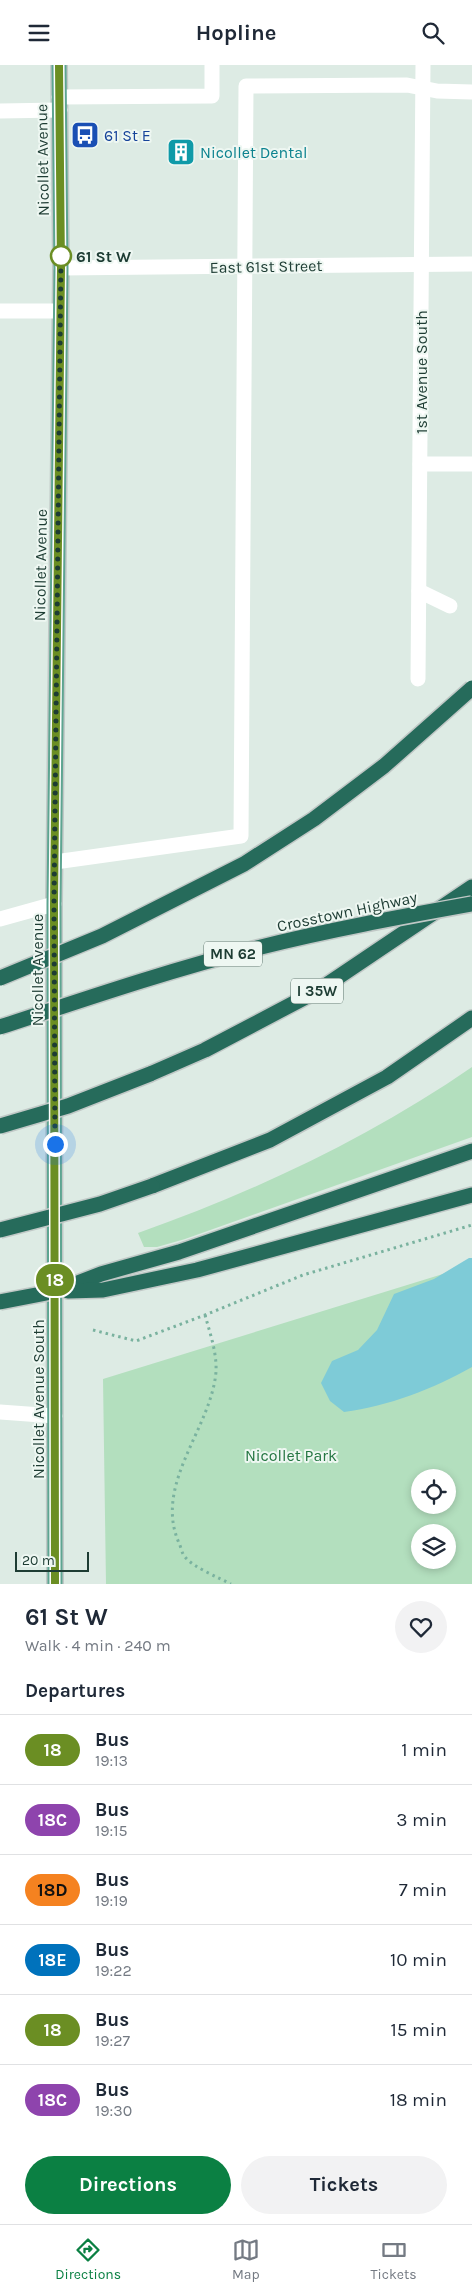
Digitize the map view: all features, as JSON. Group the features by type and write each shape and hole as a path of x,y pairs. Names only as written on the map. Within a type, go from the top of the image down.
{"highway":[{"path":"0,977 102,936 244,864 314,819 384,766 472,688"},
{"name":"I 35W","path":"0,1125 68,1105 150,1074 206,1050 319,990 472,887"},
{"name":"Crosstown Highway","path":"0,1027 150,978 257,948 365,924 472,904"},
{"path":"0,1230 91,1206 152,1186 270,1140 387,1077 472,1019"},
{"path":"0,1303 57,1291 101,1274 140,1265 472,1151"},
{"path":"57,1291 103,1290 206,1267 472,1195"}],"main road":[{"name":"Nicollet Avenue","path":"55,1065 54,904 61,268 59,65"},
{"name":"Nicollet Avenue South","path":"55,1065 55,1584"}],"street":[{"path":"0,111 59,104 212,97 212,65"},
{"name":"1st Avenue South","path":"418,679 423,65"},
{"path":"55,862 241,836 246,86 407,85 472,92"},
{"name":"East 61st Street","path":"61,268 472,264"},
{"path":"0,311 60,311"},
{"path":"420,464 472,464"},
{"path":"419,591 450,606"},
{"path":"0,919 54,904"},
{"path":"0,1412 55,1416"}],"path":[{"path":"93,1330 136,1341 206,1315 303,1275 472,1225"},
{"path":"206,1315 216,1358 212,1391 177,1482 172,1511 176,1537 185,1558 231,1584"}],"green space":[{"path":"472,1067 472,1137 185,1239 157,1247 144,1247 138,1233 182,1217 311,1161 393,1117"},
{"name":"Nicollet Park","path":"472,1265 472,1584 106,1584 103,1379"}],"water":[{"path":"472,1258 472,1367 426,1389 378,1406 344,1412 330,1401 321,1383 332,1361 358,1350 377,1330 394,1294 434,1279"}],"bus line":[{"name":"18","path":"55,1584 54,904 61,268 59,65"}],"place":[{"name":"61 St E","path":"85,135"},
{"name":"Nicollet Dental","path":"181,152"},
{"name":"61 St W","path":"61,256"}],"route":[{"path":"55,1144 54,904 61,256"}]}
